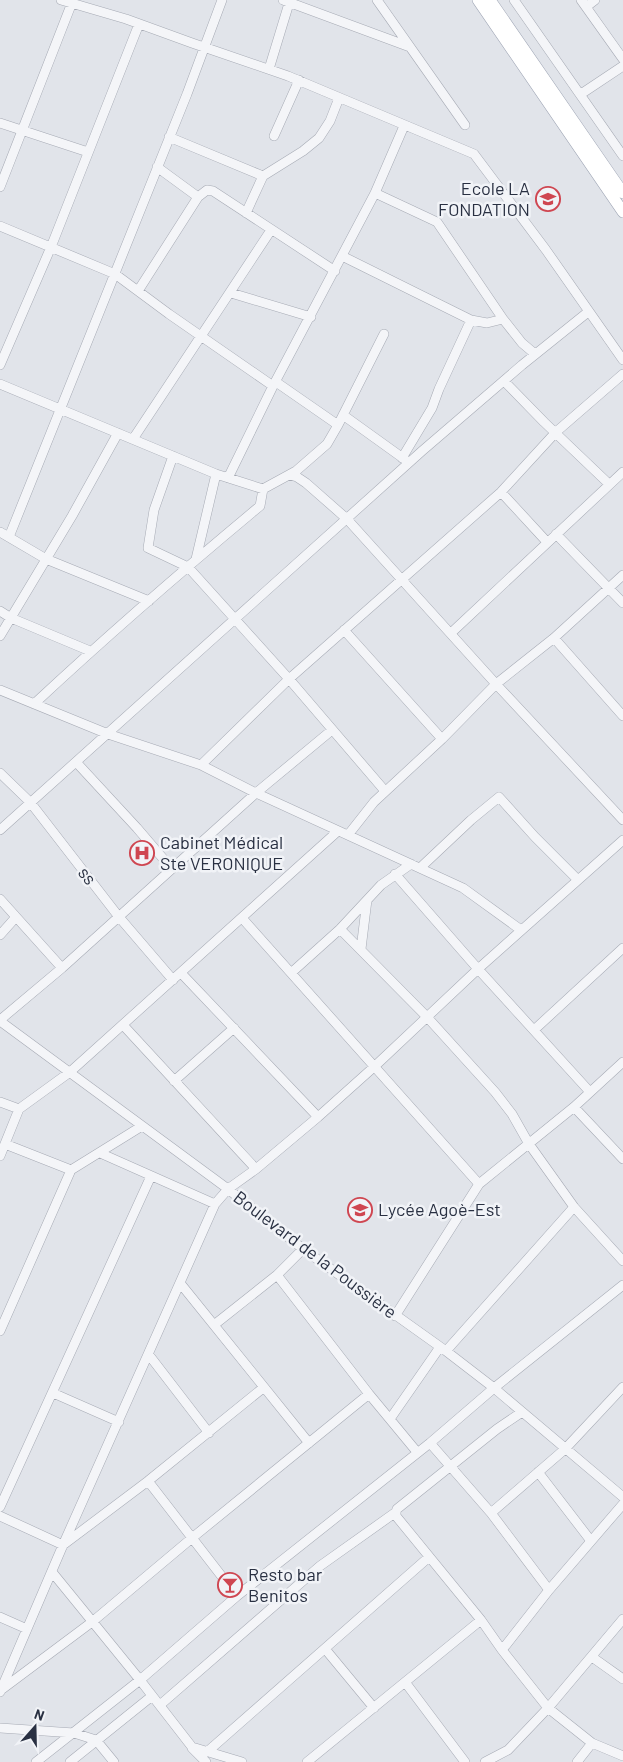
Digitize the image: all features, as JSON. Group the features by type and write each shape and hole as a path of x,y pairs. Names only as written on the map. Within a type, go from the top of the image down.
{"main road":[{"path":"478,0 623,212"},
{"path":"490,0 623,192"}],"street":[{"path":"61,0 73,2 139,24 299,80 474,154 546,250 623,360"},
{"path":"9,537 115,274 222,0"},
{"path":"377,0 465,125"},
{"path":"514,0 623,156"},
{"path":"595,0 584,3 623,59"},
{"path":"269,69 287,1 410,47"},
{"path":"0,187 73,2"},
{"path":"0,364 51,247 139,24"},
{"path":"581,94 623,66"},
{"path":"274,136 299,80"},
{"path":"246,213 263,176 303,152 319,138 327,126 339,98"},
{"path":"0,123 88,152"},
{"path":"228,478 375,193 404,126"},
{"path":"169,137 263,176"},
{"path":"157,167 198,197"},
{"path":"138,291 198,197 207,190 213,191 334,271"},
{"path":"375,193 437,222 503,319 522,343 535,354"},
{"path":"0,226 115,274 202,336 338,425"},
{"path":"133,439 271,230"},
{"path":"342,256 471,320 487,323 503,319"},
{"path":"231,292 311,317"},
{"path":"0,830 347,519 406,460 588,312"},
{"path":"406,460 432,408 471,320"},
{"path":"0,384 216,474 264,489 290,475 323,449 338,425 384,334"},
{"path":"522,343 522,365"},
{"path":"201,765 289,679 500,492 556,432 623,374"},
{"path":"504,381 609,484"},
{"path":"343,414 406,460"},
{"path":"0,636 72,516 118,433"},
{"path":"173,456 154,510 147,546 150,550 188,566 289,679 385,791"},
{"path":"451,633 623,472"},
{"path":"196,560 216,474"},
{"path":"290,475 297,477 347,519 496,684 623,820"},
{"path":"34,704 90,651 260,506 264,489"},
{"path":"500,492 547,542"},
{"path":"0,532 46,559 149,601"},
{"path":"556,534 623,603"},
{"path":"348,836 374,802 442,739 496,684 554,638 610,589 623,575"},
{"path":"0,611 11,618 90,651"},
{"path":"344,630 442,739"},
{"path":"554,638 623,716"},
{"path":"0,690 108,734 201,765 256,793 473,894 522,930"},
{"path":"0,1021 62,968 256,793 332,730"},
{"path":"76,762 172,869"},
{"name":"ss","path":"0,774 30,802 119,917 173,980"},
{"path":"420,868 471,820 499,797 535,837 578,880"},
{"path":"0,1156 19,1109 70,1072 338,831"},
{"path":"0,1691 215,1204 228,1189 318,1117 478,969 623,840"},
{"path":"292,973 340,929 381,885 411,864"},
{"path":"395,874 590,1092"},
{"path":"0,899 62,968"},
{"path":"361,949 367,899"},
{"path":"0,935 16,917"},
{"path":"242,918 479,1184"},
{"path":"340,929 426,1017 495,1092 512,1114 529,1144 574,1207 623,1261"},
{"path":"534,1030 623,948"},
{"path":"181,972 318,1117"},
{"name":"Boulevard de la Poussière","path":"0,1021 228,1189 303,1249 443,1349 494,1388 623,1497"},
{"path":"123,1025 256,1168"},
{"path":"174,1080 234,1028"},
{"path":"395,1316 479,1184 574,1106 623,1062"},
{"path":"0,1102 19,1109"},
{"path":"574,1106 623,1160"},
{"path":"0,1331 71,1170 142,1126"},
{"path":"5,1144 71,1170"},
{"path":"100,1153 215,1204"},
{"path":"0,1507 151,1176"},
{"path":"390,1419 443,1349 574,1207"},
{"path":"214,1325 277,1275 303,1249"},
{"path":"277,1275 369,1394 417,1452"},
{"path":"180,1283 309,1443"},
{"path":"36,1762 140,1680 237,1596 430,1443 494,1388 623,1286"},
{"path":"149,1355 209,1433"},
{"path":"491,1513 565,1449 623,1387"},
{"path":"63,1545 148,1481 263,1388"},
{"path":"53,1393 119,1422"},
{"path":"0,1691 92,1622 369,1394"},
{"path":"160,1705 320,1566 396,1512 397,1509 452,1467 497,1429 522,1412"},
{"path":"430,1443 491,1513 549,1590"},
{"path":"538,1472 591,1541"},
{"path":"148,1481 237,1596"},
{"path":"502,1650 549,1590 623,1504"},
{"path":"396,1512 396,1516 481,1620 548,1708 592,1743 621,1758"},
{"path":"0,1516 63,1545"},
{"path":"207,1752 326,1650 429,1557"},
{"path":"52,1572 206,1762"},
{"path":"0,1617 27,1629"},
{"path":"485,1762 508,1750 548,1708 623,1619"},
{"path":"307,1762 481,1620"},
{"path":"326,1650 374,1708"},
{"path":"592,1656 623,1678"},
{"path":"406,1682 465,1762"},
{"path":"70,1762 152,1696"},
{"path":"0,1728 74,1733 96,1740 114,1762"},
{"path":"576,1762 592,1743"},
{"path":"192,1747 242,1762"}],"place":[{"name":"Ecole LA FONDATION","path":"548,199"},
{"name":"Cabinet Médical Ste VERONIQUE","path":"142,853"},
{"name":"Lycée Agoè-Est","path":"360,1210"},
{"name":"Resto bar Benitos","path":"230,1585"}]}
